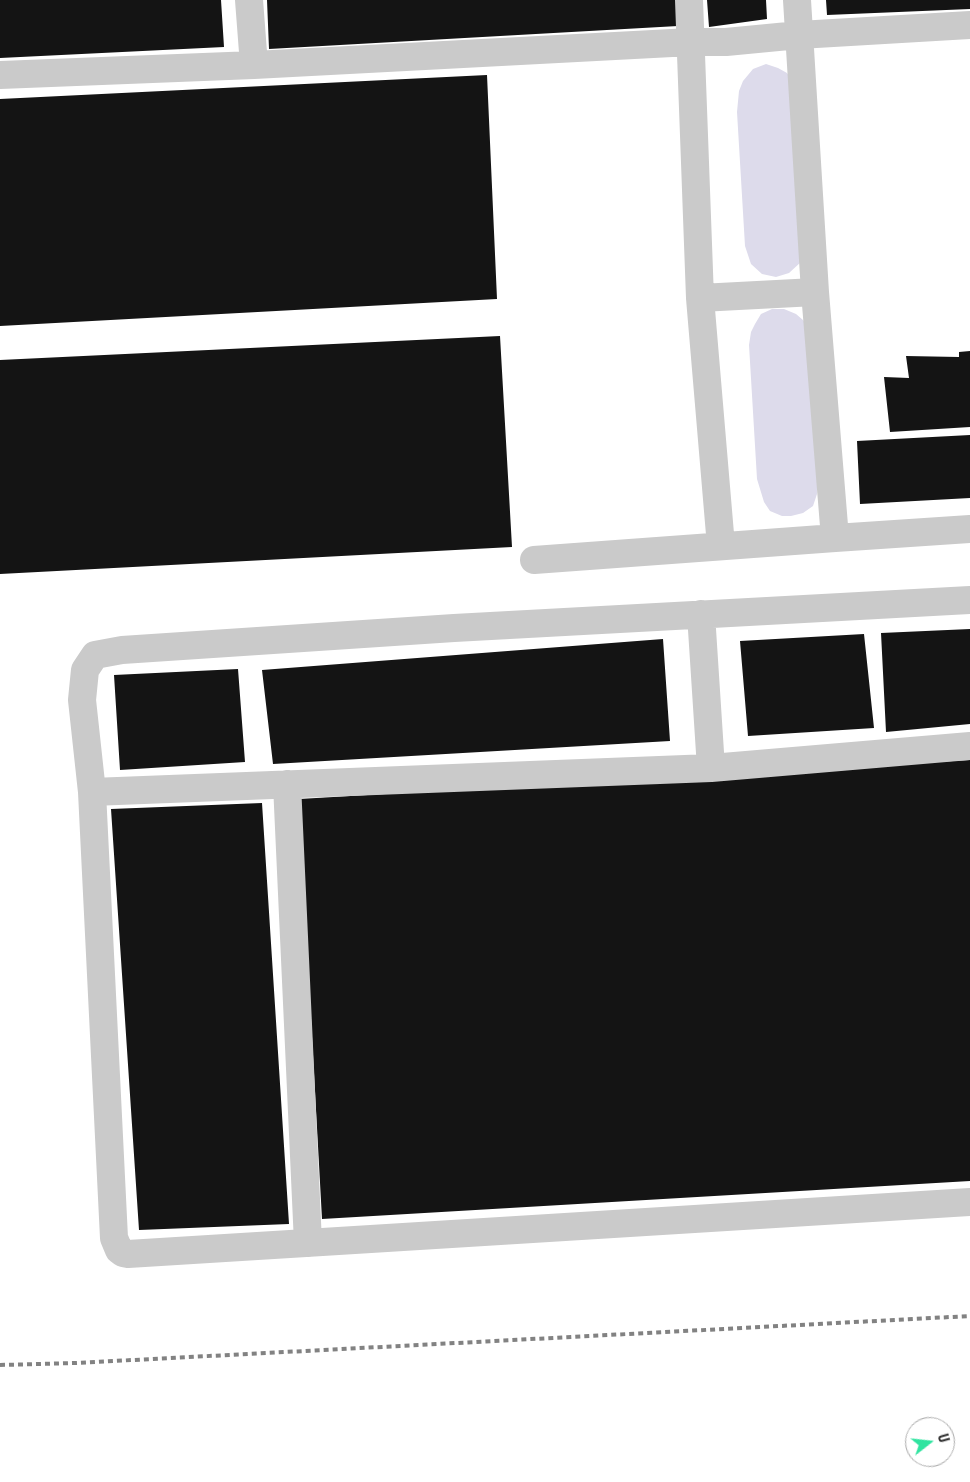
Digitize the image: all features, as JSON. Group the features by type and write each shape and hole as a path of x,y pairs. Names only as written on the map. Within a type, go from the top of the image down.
{"lane":[{"path":"250,0 254,65"},
{"path":"689,0 700,298 720,546"},
{"path":"797,0 815,292 834,538"},
{"path":"0,75 254,65 691,42 726,42 799,35 970,25"},
{"path":"700,298 815,292"},
{"path":"534,560 970,530"},
{"path":"970,600 454,628 122,650 95,655 85,670 82,700 92,792 114,1238 118,1250 128,1254 970,1202"},
{"path":"701,614 711,768"},
{"path":"92,792 711,768 970,746"},
{"path":"287,784 308,1243"}],"shaded area":[{"path":"766,64 787,73 793,82 801,262 789,273 776,277 762,274 751,264 745,246 737,112 739,91 743,81 753,69"},
{"path":"772,309 784,309 796,314 809,329 818,479 817,494 813,506 803,513 791,516 782,516 770,511 764,502 757,479 749,345 751,332 761,314"}],"building":[{"path":"0,0 221,0 224,47 0,58"},
{"path":"267,0 676,0 678,26 269,49"},
{"path":"707,0 766,0 767,19 709,27"},
{"path":"826,0 970,0 970,9 827,15"},
{"path":"487,75 497,299 0,326 0,99"},
{"path":"500,336 512,547 0,574 0,360"},
{"path":"970,351 970,427 890,432 884,377 909,378 906,356 959,357 959,352"},
{"path":"970,435 970,498 860,504 857,441"},
{"path":"970,629 970,724 886,732 881,633"},
{"path":"864,634 874,728 748,736 740,641"},
{"path":"663,639 670,741 273,764 262,670"},
{"path":"238,669 245,762 120,770 114,675"},
{"path":"970,760 970,1181 322,1219 299,799"},
{"path":"262,803 289,1224 139,1230 111,809"}],"railway":[{"path":"0,1365 76,1363 970,1316"}]}
